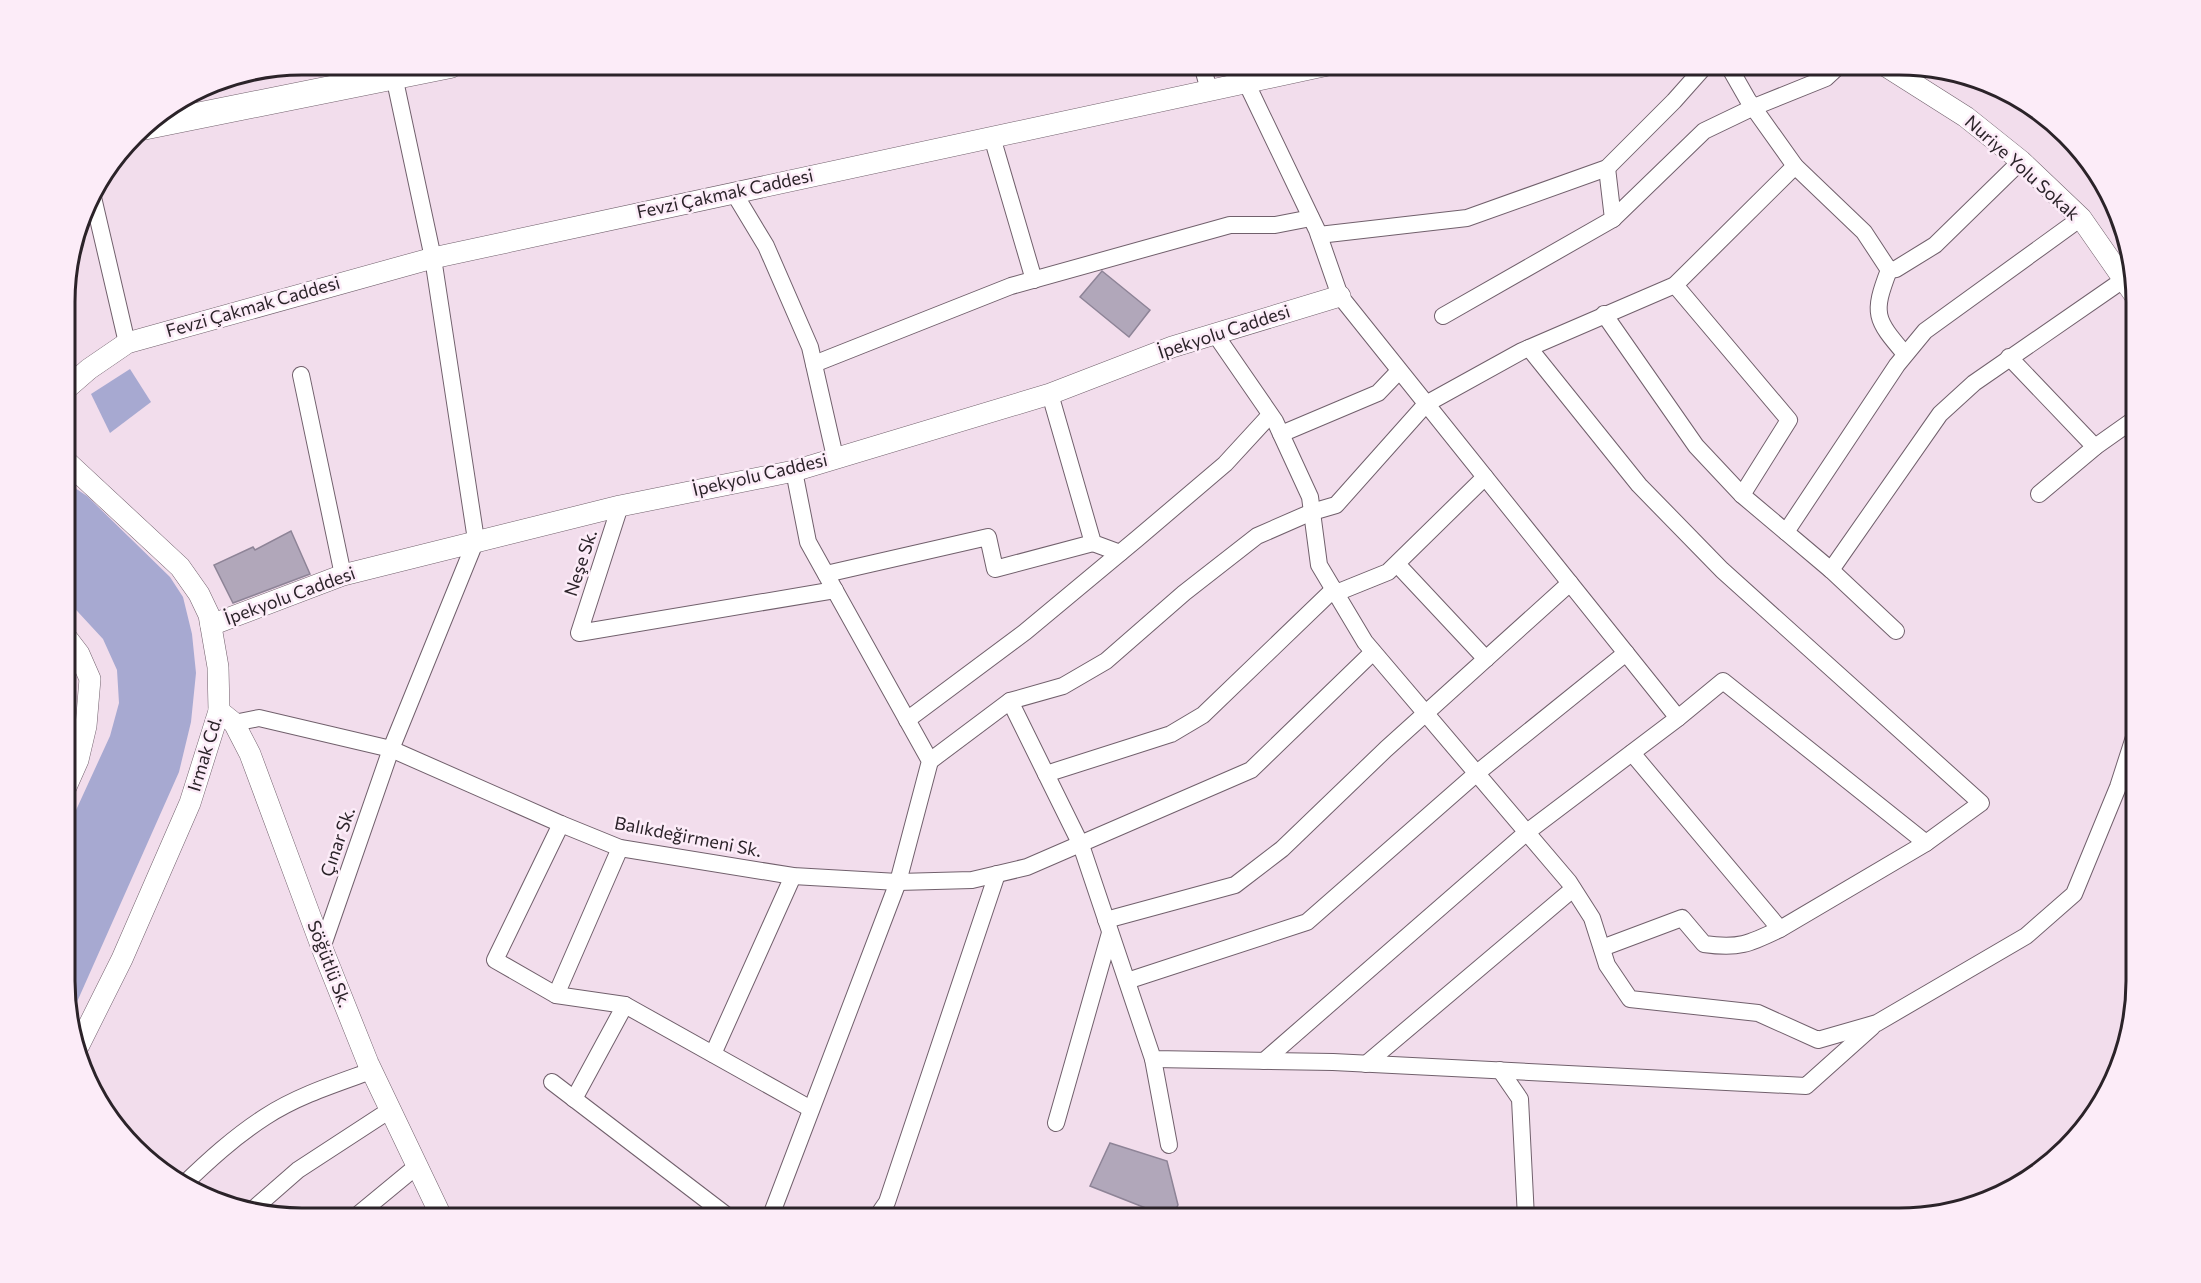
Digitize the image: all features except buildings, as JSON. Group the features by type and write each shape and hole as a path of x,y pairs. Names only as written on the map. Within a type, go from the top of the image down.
{"main road":[{"path":"190,104 359,75"},
{"path":"164,122 366,75"}],"street":[{"path":"389,75 433,258 476,540"},
{"path":"1205,75 1209,90"},
{"name":"Fevzi Çakmak Caddesi","path":"75,381 127,343 433,258 1278,75"},
{"path":"1319,235 1467,218 1607,168 1674,101 1696,75"},
{"path":"1735,75 1795,166 1864,232 1889,270"},
{"path":"1443,316 1613,219 1704,131 1829,75"},
{"name":"Nuriye Yolu Sokak","path":"1901,75 1966,117 2021,161 2081,218 2126,284"},
{"path":"1246,82 1319,235 1340,296 1678,718"},
{"path":"992,137 1034,280"},
{"path":"1889,270 1896,269 1935,245 2021,161"},
{"path":"774,1208 898,882 930,761 1010,701 1063,686 1106,661 1184,593 1257,536 1312,512 1336,505 1426,404 1529,348 1675,285 1795,166"},
{"path":"1607,168 1613,219"},
{"path":"734,193 766,246 810,347 835,457"},
{"path":"95,207 127,343"},
{"path":"814,364 1011,286 1230,225 1275,225 1311,218"},
{"path":"1786,532 1905,354 1925,332 2081,218"},
{"path":"1889,270 1878,299 1882,327 1905,354"},
{"path":"1831,570 1940,414 1974,382 2122,280"},
{"path":"1675,285 1789,420 1742,495"},
{"name":"İpekyolu Caddesi","path":"211,625 343,575 476,540 620,506 794,471 1050,394 1172,347 1340,296"},
{"path":"1604,314 1696,446 1742,495 1831,570 1896,631"},
{"path":"1215,334 1270,414 1281,434 1310,497 1319,565 1365,642 1573,889 1592,918 1607,965 1630,999 1758,1013 1818,1040 1877,1023"},
{"path":"1529,348 1639,485 1722,570 1981,803 1926,843 1780,929 1753,942 1728,947 1704,944 1682,918 1602,948"},
{"path":"2009,357 2095,447"},
{"path":"1281,434 1377,393 1400,371"},
{"path":"301,375 343,575"},
{"path":"1050,394 1093,543"},
{"path":"907,720 1025,632 1120,553 1225,464 1270,414"},
{"path":"2038,494 2095,447 2126,425"},
{"name":"Irmak Cd.","path":"75,469 180,567 199,594 209,615 226,717 122,959 82,1038"},
{"path":"794,471 808,542 930,761"},
{"path":"1046,774 1171,734 1203,715 1335,591 1388,572 1485,477"},
{"name":"Neşe Sk.","path":"620,506 579,633 835,590"},
{"path":"826,574 988,537 995,569 1093,543 1120,553"},
{"name":"Çınar Sk.","path":"322,948 391,749 476,540"},
{"path":"1397,564 1486,659"},
{"path":"1108,927 1234,885 1282,849 1386,749 1570,583"},
{"path":"75,650 90,679 86,726 75,767"},
{"name":"Balıkdeğirmeni Sk.","path":"226,717 259,718 391,749 620,848 792,876 898,882 972,880 1027,867 1251,770 1373,652"},
{"path":"1127,981 1307,922 1477,773 1626,653"},
{"path":"1264,1061 1527,832 1724,681 1926,843"},
{"path":"1010,701 1081,845 1153,1059 1169,1145"},
{"name":"Söğütlü Sk.","path":"226,717 250,754 322,948 371,1071 437,1208"},
{"path":"1632,753 1780,929"},
{"path":"1153,1059 1366,1064 1806,1086 1877,1023 2026,936 2074,894 2126,762"},
{"path":"561,824 495,960 556,995 625,1005 811,1109"},
{"path":"556,995 620,848"},
{"path":"883,1208 887,1202 997,874"},
{"path":"713,1054 792,876"},
{"path":"1366,1064 1573,889"},
{"path":"1056,1123 1108,927"},
{"path":"574,1099 625,1005"},
{"path":"1500,1070 1520,1099 1525,1208"},
{"path":"190,1179 216,1154 265,1117 315,1091 371,1071"},
{"path":"552,1082 717,1208"},
{"path":"259,1204 298,1170 390,1110"},
{"path":"366,1208 417,1167"}],"water":[{"path":"130,369 151,402 110,433 91,394"},
{"path":"75,488 87,496 170,577 183,597 192,634 196,673 191,722 179,772 76,1004 75,812 110,736 119,703 117,670 103,639 75,609"}]}
